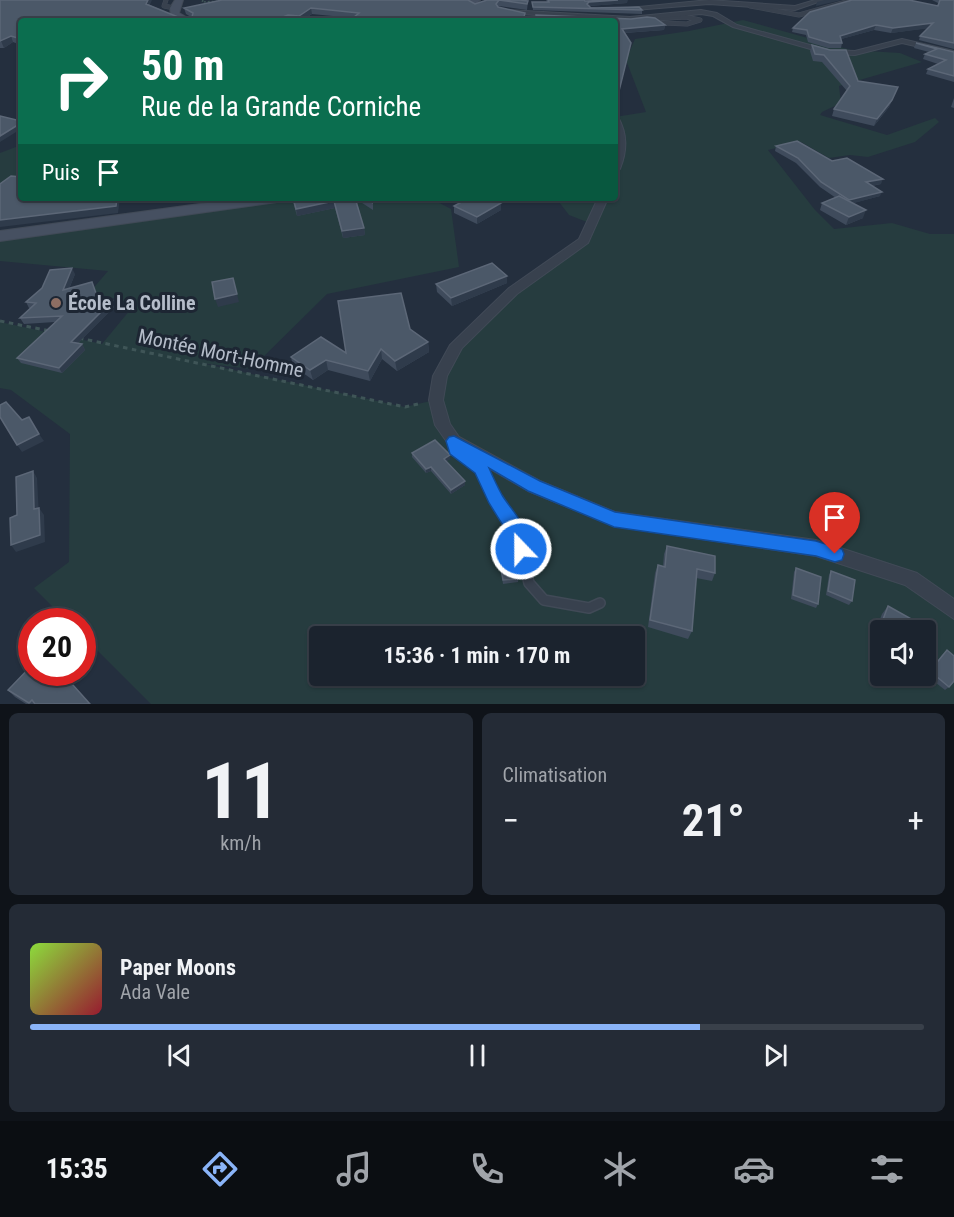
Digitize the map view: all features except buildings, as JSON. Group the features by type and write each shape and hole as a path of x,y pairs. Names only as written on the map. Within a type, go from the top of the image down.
{"street":[{"path":"612,9 690,2 795,8 821,0"},
{"path":"473,3 485,2"},
{"path":"176,4 174,14 182,18"},
{"path":"502,8 526,10 571,8"},
{"path":"502,8 526,14 649,19 684,12 709,13 735,26 828,52 843,54 903,41 954,53"},
{"path":"502,8 512,18"},
{"path":"618,128 622,139 618,162"},
{"path":"0,236 255,201"},
{"path":"602,201 584,241 513,291 457,345 440,376 436,400 443,425 454,441 534,486 614,519 816,548 911,579 954,610"}],"lane":[{"path":"166,0 164,6 176,4"},
{"path":"741,4 799,15 849,1"},
{"path":"649,19 686,17 700,20 682,24 663,23"},
{"path":"454,441 456,450 481,469 495,498 517,533 529,583 544,600 589,608 600,603"}],"path":[{"path":"203,0 202,2 225,0"},
{"path":"0,321 51,331"},
{"name":"Montée Mort-Homme","path":"72,336 405,407 436,400"}],"green space":[{"path":"743,20 851,50 900,53 922,62 839,86 841,103 820,115 887,135 935,118 939,122 915,142 868,157 850,155 829,158 801,142 768,150 815,210 834,229 892,223 930,234 954,234 954,704 151,704 96,649 96,608 54,608 34,588 69,562 70,434 11,390 0,388 0,322 102,344 135,304 90,292 108,271 0,261 0,241 284,201 436,201 451,209 459,267 327,294 251,369 200,363 405,407 435,400 457,345 513,291 584,241 592,224 569,215 558,201 618,201 618,117 646,112 626,60 635,39"},
{"path":"18,146 18,181 0,191 0,153"}],"place":[{"name":"École La Colline","path":"56,303"}],"route":[{"path":"521,549 517,533 495,498 481,469 456,450 454,441 534,486 614,519 816,548 835,554"}]}
